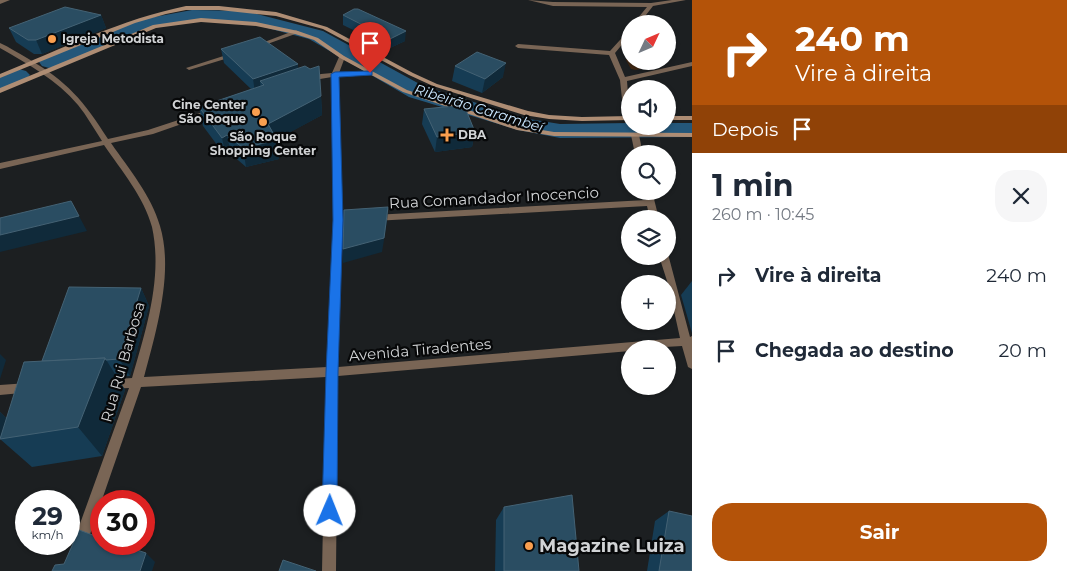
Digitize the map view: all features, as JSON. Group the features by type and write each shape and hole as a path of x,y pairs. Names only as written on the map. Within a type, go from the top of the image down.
{"main road":[{"path":"0,76 133,22 164,12 186,8 256,11 288,16 325,28 410,74 435,85 528,113 574,118 621,118"},
{"path":"0,91 155,26 178,22 231,22 256,24 296,32 316,39 342,57 405,92 517,128 554,134 621,135"},
{"path":"676,118 692,118"},
{"path":"676,135 692,135"}],"street":[{"path":"0,2 6,0"},
{"path":"531,0 554,4 651,5 683,0"},
{"path":"643,0 651,5"},
{"path":"643,15 651,5"},
{"path":"189,68 296,32"},
{"path":"612,53 621,42"},
{"name":"Rua Rui Barbosa","path":"0,45 44,72 75,97 140,190 156,228 160,253 157,304 136,382 80,544"},
{"path":"518,46 612,53"},
{"path":"612,53 623,80 692,64"},
{"path":"328,571 332,372 343,220 335,74 342,57"},
{"path":"297,82 335,74 370,73"},
{"path":"0,166 165,128 222,108"},
{"path":"635,135 637,145"},
{"path":"650,200 653,210"},
{"name":"Rua Comandador Inocencio","path":"368,218 651,203"},
{"path":"667,265 689,342 692,364"},
{"name":"Avenida Tiradentes","path":"97,384 332,372 689,342"},
{"path":"0,390 39,388"}],"building":[{"path":"65,7 101,15 36,40 28,40 9,28"},
{"path":"358,9 406,31 390,39 343,15"},
{"path":"260,37 298,64 253,79 221,49"},
{"path":"477,52 506,63 485,79 455,66"},
{"path":"305,66 310,69 319,66 321,96 268,124 277,140 243,148 227,135 222,138 199,107 264,85 260,81"},
{"path":"464,105 475,132 437,137 424,109"},
{"path":"71,201 79,216 0,235 0,218"},
{"path":"388,207 384,238 343,249 344,210"},
{"path":"69,287 141,288 119,359 42,361"},
{"path":"105,358 78,427 0,439 24,362"},
{"name":"Magazine Luiza","path":"572,495 579,571 504,571 504,507"},
{"path":"669,511 692,516 692,571 659,571"},
{"path":"80,530 90,534 90,555 145,555 140,571 52,571 55,565 64,564 68,555 80,555"},
{"path":"283,560 316,571 279,571"}],"waterway":[{"name":"Ribeirão Carambeí","path":"49,62 145,24 192,15 245,17 316,35 417,92 526,125 560,131 692,130"},
{"name":"Ribeirão Carambeí","path":"0,83 19,75"}],"place":[{"name":"Igreja Metodista","path":"52,39"},
{"name":"Cine Center São Roque","path":"256,112"},
{"name":"São Roque Shopping Center","path":"263,122"},
{"name":"DBA","path":"447,135"},
{"name":"Magazine Luiza","path":"529,546"}],"route":[{"path":"330,511 332,372 338,220 335,74 370,73"}]}
